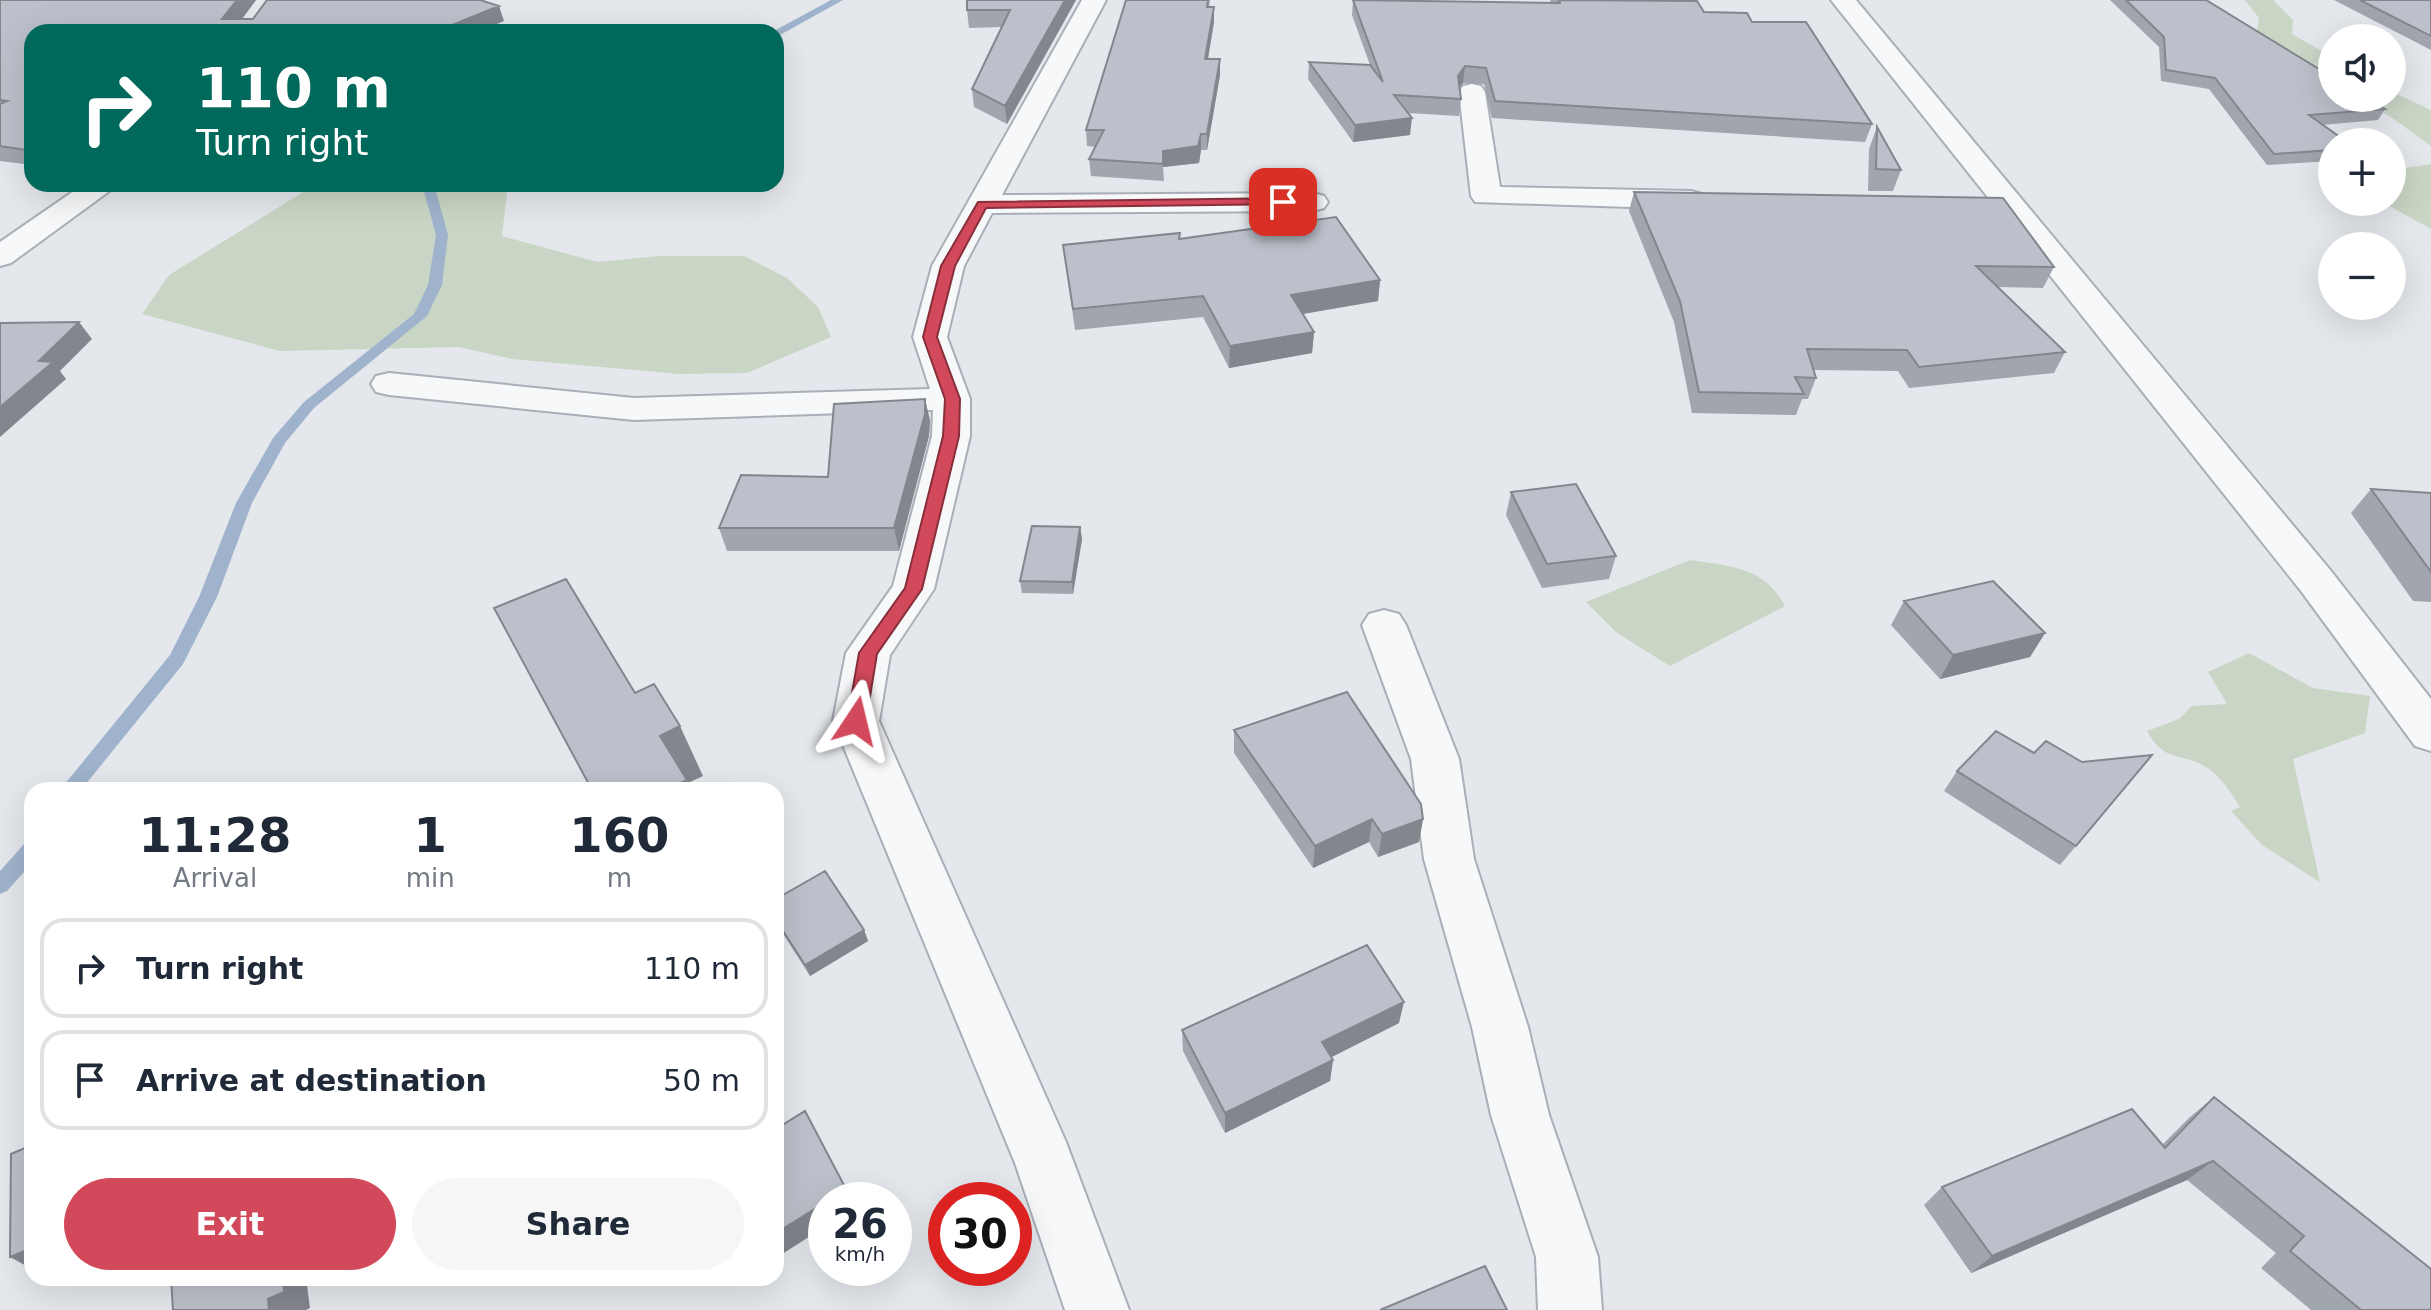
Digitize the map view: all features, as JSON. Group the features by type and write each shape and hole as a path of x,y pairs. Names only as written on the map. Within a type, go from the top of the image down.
{"street":[{"path":"1094,0 948,266 930,337 952,399 951,436 913,589 868,653 856,721 1045,1163 1097,1310"},
{"path":"1843,0 1996,206 2316,581 2431,733"},
{"path":"1472,92 1486,196 1725,200"},
{"path":"0,256 92,192"},
{"path":"982,204 1313,202"},
{"path":"389,384 634,409 952,399"},
{"path":"1384,625 1435,759 1449,859 1500,1027 1520,1115 1567,1257 1570,1310"}],"green space":[{"path":"2245,0 2273,0 2293,20 2292,34 2318,49 2318,82 2257,31 2259,18"},
{"path":"2406,98 2431,110 2431,146 2381,112 2406,112"},
{"path":"2431,164 2431,229 2406,215 2406,168"},
{"path":"303,192 507,192 502,236 597,262 659,256 744,256 787,278 818,307 831,337 747,373 679,374 512,359 459,347 280,351 142,314 169,275"},
{"path":"1690,560 1732,567 1757,576 1777,593 1785,606 1670,666 1617,633 1586,602"},
{"path":"2249,653 2313,688 2370,696 2365,733 2293,759 2320,882 2262,845 2231,811 2240,807 2211,771 2197,762 2160,748 2147,731 2179,719 2192,706 2227,704 2208,672"}],"building":[{"path":"0,0 237,0 222,19 253,19 267,0 480,0 499,6 455,24 24,24 24,150 0,146 0,104 7,101 0,100"},
{"path":"967,0 1065,0 1005,106 972,89 1010,10 967,10"},
{"path":"1126,0 1208,0 1207,7 1214,7 1205,59 1220,59 1207,134 1201,134 1198,146 1163,151 1163,164 1089,159 1104,130 1086,130"},
{"path":"1353,0 1697,1 1704,12 1747,13 1752,22 1806,22 1872,124 1495,101 1486,68 1465,66 1458,76 1461,99 1394,95 1412,118 1355,125 1309,62 1370,65 1383,82"},
{"path":"2126,0 2206,0 2318,68 2318,112 2347,112 2309,115 2327,128 2318,128 2318,151 2274,154 2215,78 2166,70 2164,37"},
{"path":"2360,0 2431,0 2431,36"},
{"path":"1877,127 1901,170 1876,169"},
{"path":"1634,192 2003,198 2054,267 1976,266 2065,352 1919,367 1907,350 1807,349 1816,378 1795,377 1804,394 1699,392 1680,301"},
{"path":"1336,217 1380,280 1291,295 1314,332 1230,346 1203,296 1073,309 1063,245 1180,233 1179,239"},
{"path":"79,322 39,361 53,362 0,407 0,323"},
{"path":"925,399 925,414 894,528 719,528 741,475 828,477 834,404"},
{"path":"1576,484 1616,556 1547,564 1511,492"},
{"path":"2371,489 2431,493 2431,572"},
{"path":"1032,526 1080,527 1072,582 1020,581"},
{"path":"566,579 635,693 654,684 680,726 660,736 687,780 588,782 494,608"},
{"path":"1993,581 2045,633 1953,655 1904,601"},
{"path":"1347,692 1421,804 1423,819 1382,834 1372,819 1315,846 1234,730"},
{"path":"1996,731 2034,753 2046,741 2082,762 2152,755 2076,846 1957,771"},
{"path":"825,871 864,930 805,965 784,932 784,894"},
{"path":"1367,945 1404,1002 1322,1042 1333,1060 1225,1113 1182,1030"},
{"path":"2214,1097 2431,1269 2431,1310 2361,1310 2290,1251 2304,1236 2213,1161 1992,1256 1942,1187 2132,1109 2165,1148"},
{"path":"805,1111 842,1182 808,1182 808,1213 784,1228 784,1124"},
{"path":"24,1148 24,1251 10,1257 11,1154"},
{"path":"1485,1266 1507,1310 1380,1310"},
{"path":"172,1286 284,1286 284,1292 268,1299 269,1310 173,1310"}],"waterway":[{"path":"784,29 838,0"},
{"path":"77,782 177,659 208,597 244,503 278,441 309,405 420,316 435,285 442,235 430,192"},
{"path":"0,885 24,858"}],"route":[{"path":"856,721 868,653 913,589 951,436 952,399 930,337 948,266 982,204 1283,202"}]}
